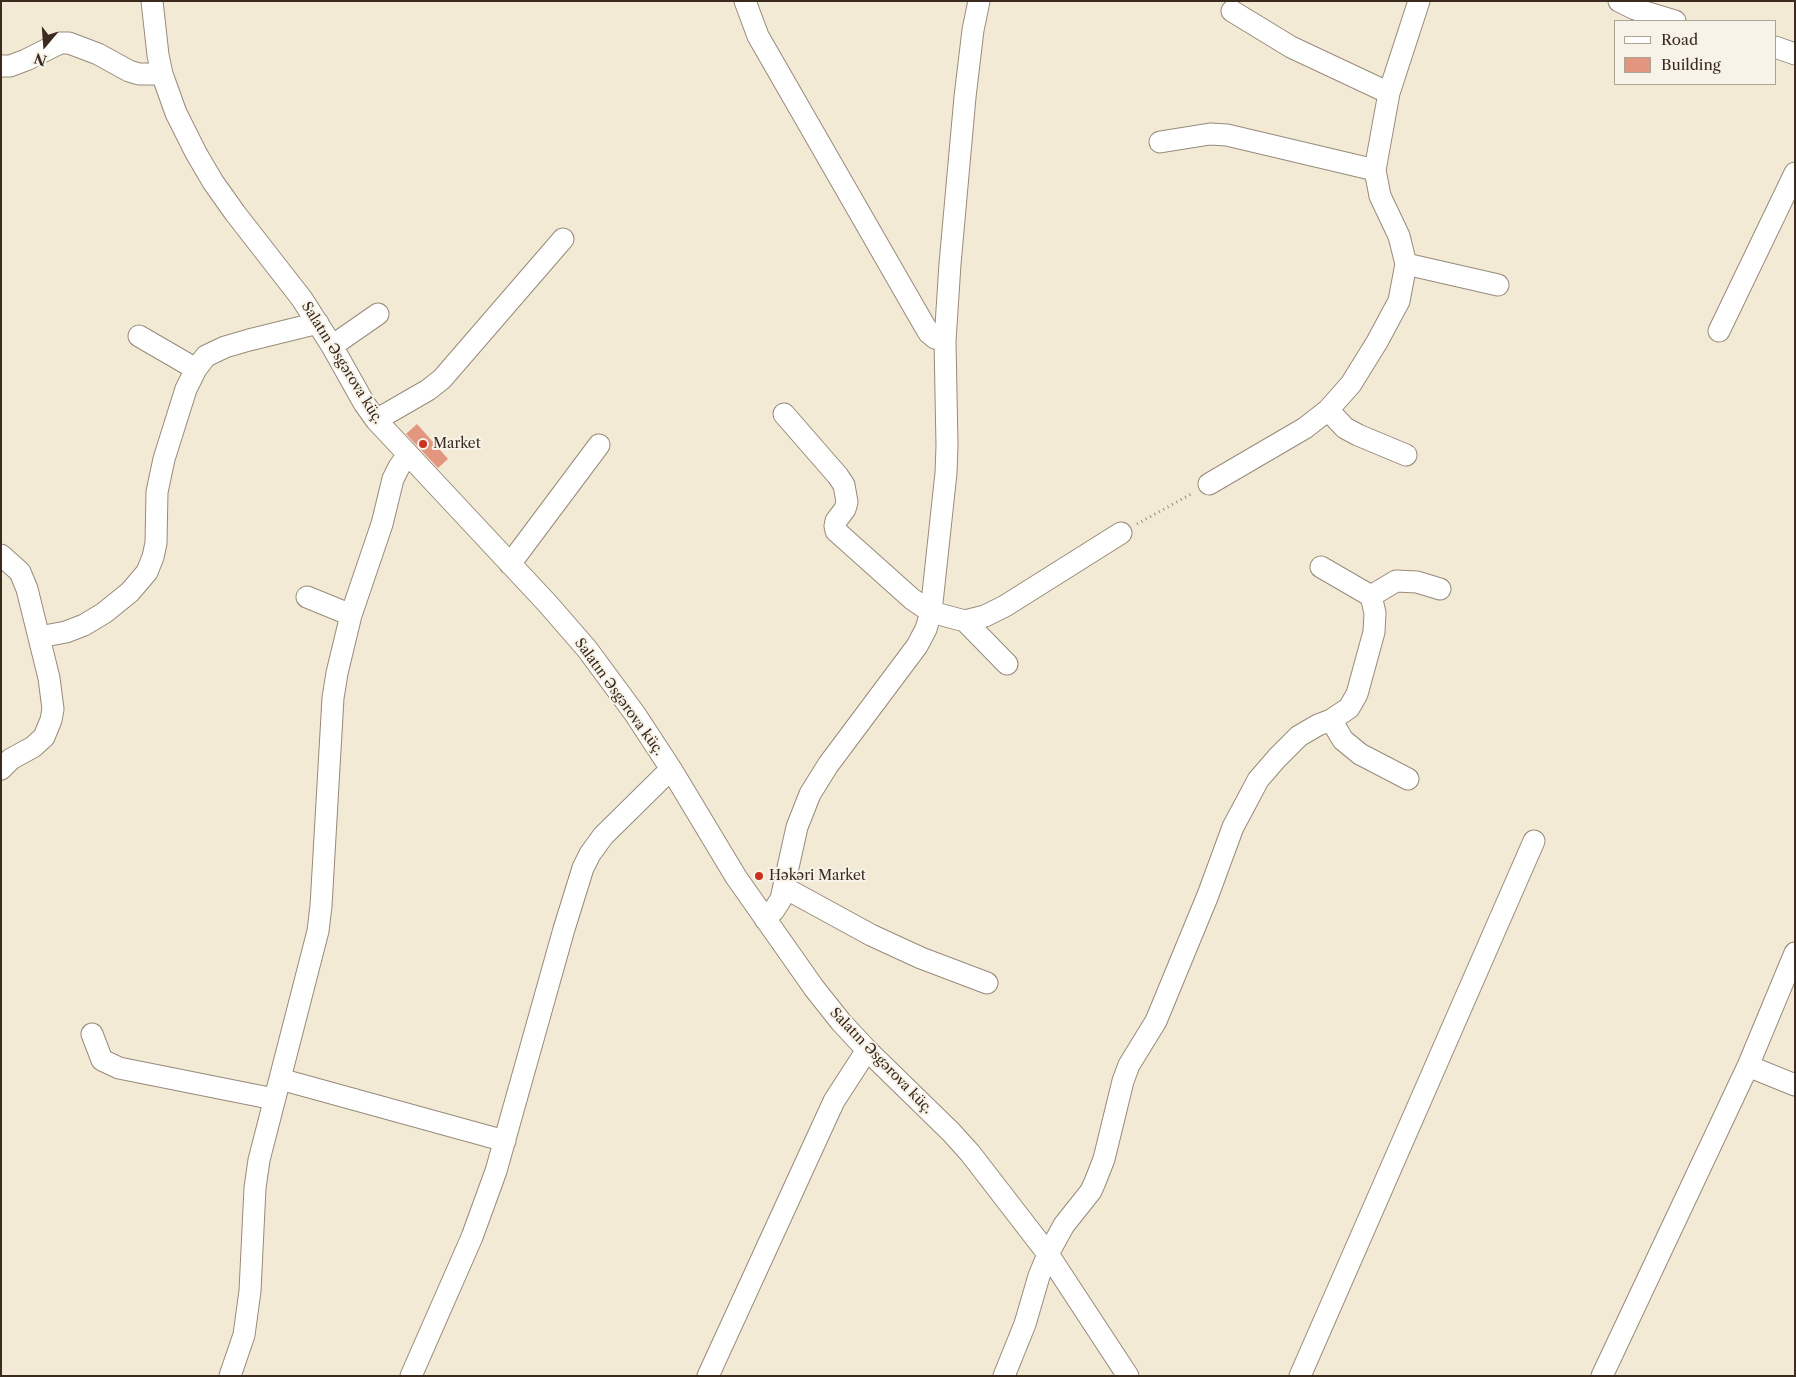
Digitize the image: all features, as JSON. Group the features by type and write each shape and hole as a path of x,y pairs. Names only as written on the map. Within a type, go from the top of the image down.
{"street":[{"name":"Salatın Əsgərova küç.","path":"152,1 162,74 176,113 213,182 302,299 376,420 587,649 635,714 671,769 736,877 814,988 841,1022 867,1050 970,1153 1048,1254 1128,1376"},
{"path":"745,1 758,36 923,323 929,333 935,338 945,341"},
{"path":"765,919 781,899 797,827 810,794 828,765 917,646 926,629 931,612 946,473 945,341 950,264 972,39 979,1"},
{"path":"1209,484 1305,428 1328,410 1350,384 1377,342 1398,301 1406,264 1398,236 1380,196 1375,170 1389,93 1419,1"},
{"path":"1619,1 1635,9 1672,20"},
{"path":"1232,10 1291,47 1389,93"},
{"path":"1,66 10,66 26,60 60,43 69,43 98,54 129,71 139,74 162,74"},
{"path":"1776,47 1795,54"},
{"path":"1160,142 1210,134 1227,135 1375,170"},
{"path":"1720,330 1795,173"},
{"path":"376,420 428,390 442,379 563,239"},
{"path":"1406,264 1498,285"},
{"path":"332,346 378,314"},
{"path":"40,637 66,632 84,625 104,613 130,592 147,572 156,543 157,492 164,459 186,389 196,369 206,356 224,348 272,333 318,323"},
{"path":"139,336 196,369"},
{"path":"1328,410 1345,428 1406,455"},
{"path":"784,414 844,485 845,509 836,521 836,531 912,599 931,612 965,621 985,616 1005,606 1121,533"},
{"path":"510,564 599,445"},
{"path":"230,1376 244,1335 250,1291 255,1188 259,1160 318,931 333,698 337,673 351,615 382,524 393,478 399,466 408,456"},
{"path":"1,555 20,572 27,589 40,637 53,709 44,737 33,748 4,760"},
{"path":"1004,1376 1025,1324 1039,1276 1048,1254 1064,1225 1091,1191 1095,1182 1104,1159 1128,1065 1156,1021 1208,895 1233,828 1248,799 1258,780 1277,758 1300,736 1349,708 1357,694 1374,632 1375,613 1371,596 1321,567"},
{"path":"1371,596 1396,581 1417,582 1440,589"},
{"path":"307,597 351,615"},
{"path":"965,621 1006,664"},
{"path":"1331,720 1343,740 1360,754 1408,779"},
{"path":"411,1376 472,1236 496,1171 583,868 603,836 671,769"},
{"path":"1300,1376 1534,841"},
{"path":"784,888 871,935 921,958 988,983"},
{"path":"1602,1376 1748,1066 1795,953"},
{"path":"92,1034 102,1060 119,1068 274,1099"},
{"path":"708,1376 834,1101 867,1050"},
{"path":"1748,1066 1795,1085"},
{"path":"280,1079 505,1141"}],"path":[{"path":"1121,533 1209,484"}],"building":[{"path":"417,424 448,459 438,468 406,434"}],"place":[{"name":"Market","path":"423,444"},
{"name":"Həkəri Market","path":"759,876"}]}
